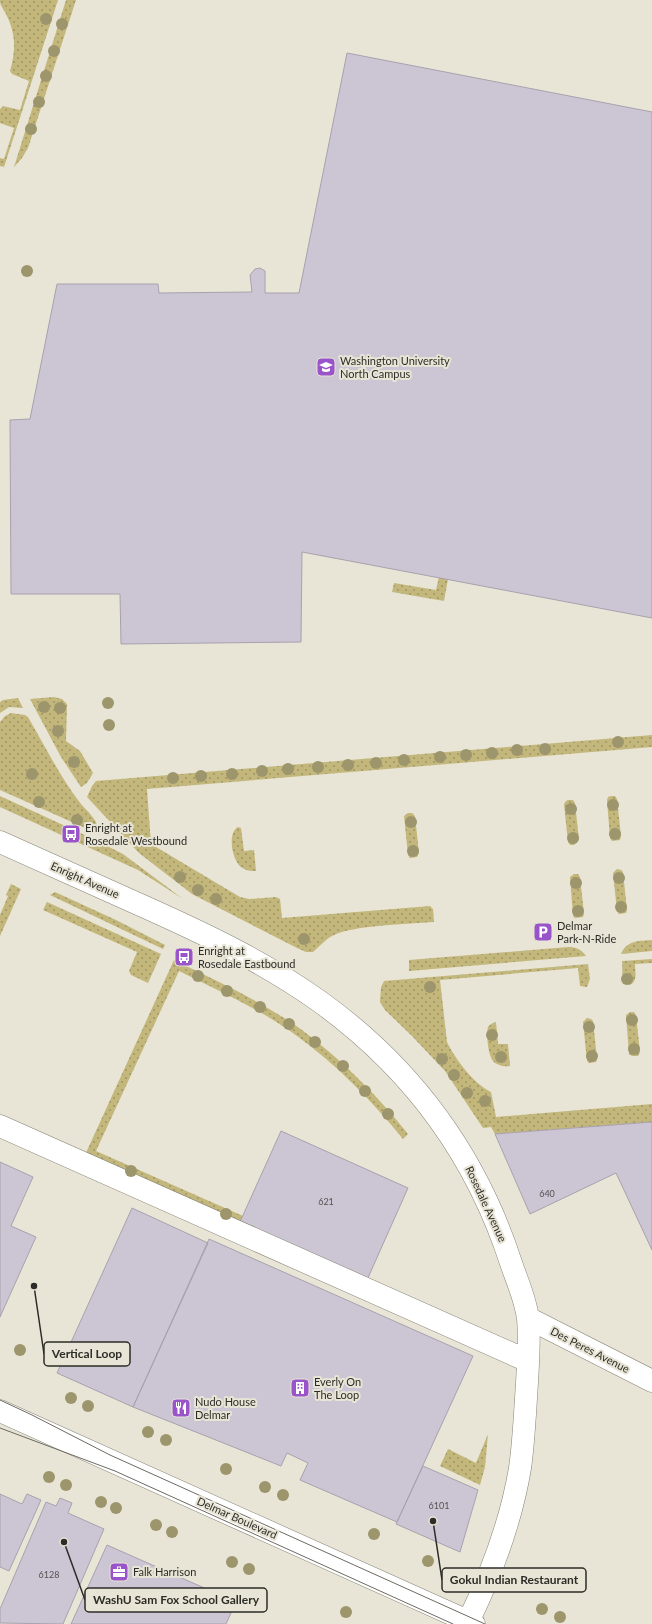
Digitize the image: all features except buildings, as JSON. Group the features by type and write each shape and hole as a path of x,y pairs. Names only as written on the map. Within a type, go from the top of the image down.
{"street":[{"name":"Enright Avenue","path":"0,842 171,919"},
{"name":"Rosedale Avenue","path":"171,919 241,953 284,978 318,1000 350,1024 384,1054 414,1086 441,1121 462,1154 485,1196 504,1242 528,1318 528,1361 525,1417 520,1461 510,1512 488,1577 470,1623"},
{"path":"0,1126 528,1361"},
{"name":"Des Peres Avenue","path":"528,1318 652,1381"},
{"name":"Delmar Boulevard","path":"0,1411 470,1623"}],"shaded area":[{"path":"0,0 58,0 4,167 0,166 0,158 4,159 14,128 0,123 0,109 3,106 20,110 29,81 12,74 10,71 14,42 12,28"},
{"path":"66,0 76,0 28,148 14,167"},
{"path":"439,577 448,579 444,601 392,592 394,583 436,590"},
{"path":"54,697 62,699 67,704 66,741 80,751 93,773 87,783 81,787 61,757 30,699"},
{"path":"18,698 23,708 9,707 0,713 0,702 3,700"},
{"path":"11,713 25,715 28,717 66,783 94,819 98,829 92,831 0,790 0,722 5,716"},
{"path":"652,735 652,747 147,789 151,844 240,897 249,899 276,897 280,899 282,918 430,906 433,909 434,922 353,929 330,937 313,952 306,952 297,948 192,894 139,853 87,797 96,781"},
{"path":"0,796 123,854 183,899 138,870 0,807"},
{"path":"615,796 617,799 621,836 620,840 612,841 610,838 607,800 608,797"},
{"path":"568,800 573,800 575,803 579,840 574,845 570,845 568,842 564,804"},
{"path":"408,813 412,813 415,816 419,853 417,857 410,858 408,855 404,816"},
{"path":"238,827 241,828 244,851 254,850 256,871 241,867 235,859 232,840 235,830"},
{"path":"617,869 623,872 627,910 626,913 619,914 617,911 613,873"},
{"path":"574,874 578,874 580,877 584,914 583,917 575,918 573,916 570,877"},
{"path":"11,884 21,889 0,936 0,915"},
{"path":"55,892 116,920 165,945 163,949 50,895"},
{"path":"47,902 161,954 148,983 131,975 129,971 137,952 43,910"},
{"path":"652,940 652,951 621,954 627,946 634,942"},
{"path":"568,947 578,949 586,956 409,971 409,960"},
{"path":"652,959 652,963 635,964 636,976 633,983 630,985 625,981 623,978 622,961"},
{"path":"174,960 272,1010 317,1041 358,1079 408,1134 403,1139 379,1111 340,1071 297,1036 255,1009 179,971 96,1151 243,1216 239,1224 85,1155"},
{"path":"588,964 590,979 587,987 580,986 578,968 440,980 447,1042 455,1056 472,1077 491,1092 496,1117 652,1104 652,1122 495,1134 491,1127 483,1128 445,1071 385,1010 380,1002 381,987 384,981"},
{"path":"630,1012 634,1012 636,1015 640,1052 638,1056 632,1056 629,1054 626,1015"},
{"path":"587,1018 593,1021 597,1059 596,1062 589,1063 587,1061 583,1022"},
{"path":"496,1022 498,1044 508,1044 510,1066 496,1064 491,1058 487,1039 487,1030 491,1024"},
{"path":"488,1434 485,1467 480,1485 440,1466 448,1449 476,1463"}],"tram line":[{"path":"0,1400 110,1455 485,1624"},
{"path":"0,1428 115,1471 453,1624"}],"place":[{"name":"Washington University North Campus","path":"326,367"},
{"name":"Enright at Rosedale Westbound","path":"71,834"},
{"name":"Delmar Park-N-Ride","path":"543,932"},
{"name":"Enright at Rosedale Eastbound","path":"184,957"},
{"name":"Vertical Loop","path":"34,1286"},
{"name":"Everly On The Loop","path":"300,1388"},
{"name":"Nudo House Delmar","path":"181,1408"},
{"name":"Gokul Indian Restaurant","path":"433,1521"},
{"name":"WashU Sam Fox School Gallery","path":"64,1542"},
{"name":"Falk Harrison","path":"119,1572"}]}
